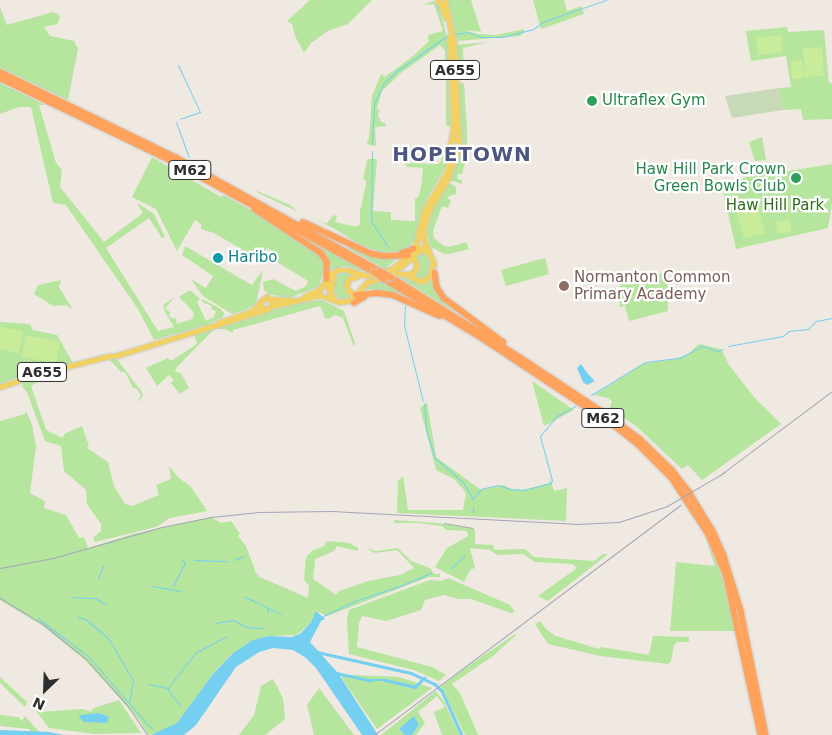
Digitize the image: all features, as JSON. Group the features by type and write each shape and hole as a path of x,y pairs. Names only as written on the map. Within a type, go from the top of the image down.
{"highway":[{"name":"M62","path":"0,72 365,251 384,256 400,254 413,249"},
{"name":"M62","path":"0,78 205,178 377,272 388,275 554,379"},
{"name":"M62","path":"205,178 321,252 327,262 327,279"},
{"name":"M62","path":"236,189 377,272"},
{"name":"M62","path":"400,254 410,256"},
{"name":"M62","path":"435,273 437,286 444,298 554,379 640,439 663,461 689,492 713,531 724,556 742,628 761,735"},
{"name":"M62","path":"388,275 621,431 650,455 672,478 699,516 726,574 742,628"},
{"path":"354,303 373,293"},
{"name":"M62","path":"356,295 385,294 407,300 482,338"},
{"name":"M62","path":"743,637 766,735"}],"main road":[{"path":"438,0 445,0"},
{"name":"A655","path":"438,0 442,5 451,42 454,124 450,146 455,149"},
{"name":"A655","path":"346,285 349,278 388,275 406,262 418,238 425,208 447,172 459,142 454,42 445,0"},
{"path":"452,140 459,142"},
{"name":"A655","path":"435,273 423,235 427,216 448,176 455,149"},
{"path":"413,249 428,250"},
{"name":"A655","path":"388,275 410,256 420,250 428,250"},
{"path":"410,256 417,266"},
{"path":"406,262 413,262 417,266"},
{"path":"406,274 416,280 426,280 430,275 433,262"},
{"path":"346,285 348,292 356,295 361,288 376,278 413,273 417,266"},
{"path":"331,294 333,273 341,270 362,276"},
{"name":"A655","path":"209,327 252,311 264,298 291,300 315,293 333,273"},
{"path":"327,279 331,294 336,301"},
{"path":"346,285 352,290 361,288"},
{"name":"A655","path":"0,387 37,374 135,349 209,327 266,310 272,306 320,295 336,301 347,301 356,295"},
{"path":"270,299 272,306"},
{"path":"260,302 262,308 266,310"}],"green space":[{"path":"310,0 372,0 348,24 328,31 311,43 304,53 295,36 292,24 287,21"},
{"path":"447,0 471,0 481,32 464,30 478,34 497,35 524,29 524,32 520,36 457,41"},
{"path":"533,0 564,0 567,11 581,6 584,14 541,29"},
{"path":"433,1 438,3 440,8 449,47 451,126 446,126 446,80 444,80 445,75 443,74 445,70 445,51 440,45 401,73 382,91 377,110 380,109 378,115 381,122 385,123 386,126 375,127 376,146 370,145 366,143 369,139 372,96 381,74 385,77 413,56 429,41 428,35 443,31 434,4 424,5"},
{"path":"0,7 7,25 53,12 58,14 60,18 57,24 44,27 50,36 74,41 78,49 68,100 0,68"},
{"path":"787,27 788,32 824,30 829,83 832,83 832,119 803,120 801,109 783,110 780,88 791,87 786,56 751,61 746,31"},
{"path":"781,35 783,52 758,55 756,38"},
{"path":"488,42 463,48 464,77 458,78 456,45"},
{"path":"822,47 824,76 805,77 803,48"},
{"path":"802,60 804,78 792,79 791,62"},
{"path":"461,82 464,84 467,132 467,153 462,174 458,174 457,179 462,180 462,184 450,180 462,146 457,86"},
{"path":"0,83 45,105 39,105 56,163 62,170 60,187 104,242 143,213 137,203 154,214 165,237 162,238 149,218 106,248 158,331 174,327 163,305 175,297 165,308 170,312 169,316 174,319 175,317 177,324 192,319 194,314 179,297 190,290 200,299 197,302 206,321 214,317 216,311 211,309 212,306 202,302 202,299 221,309 224,313 223,317 207,325 154,340 138,309 66,205 53,203 31,107 19,107 0,114"},
{"path":"780,88 783,110 732,118 725,96"},
{"path":"762,137 766,160 755,161 749,142"},
{"path":"444,147 448,150 447,165 427,199 416,239 410,246 399,252 379,252 360,245 335,229 306,216 326,224 334,215 337,216 335,222 357,227 360,224 360,211 366,185 366,180 363,179 367,161 368,159 377,159 373,211 391,212 391,220 415,221 415,198 418,198 421,188 423,168 407,167 405,163 438,164 441,161"},
{"path":"152,157 221,197 224,195 258,214 320,255 325,270 318,287 289,298 269,294 264,290 263,282 273,279 296,291 306,286 308,281 277,262 273,264 263,258 266,253 270,255 272,251 267,248 260,260 214,233 201,229 201,224 195,220 177,251 156,209 132,197"},
{"name":"Haw Hill Park","path":"832,164 832,204 828,228 736,249 723,191 744,186 742,178"},
{"path":"448,182 456,187 456,194 447,197 451,201 448,208 442,206 433,231 434,238 444,246 449,247 466,242 469,249 444,254 431,247 426,231 434,205"},
{"path":"256,192 290,205 297,211"},
{"path":"757,203 765,233 744,238 736,209"},
{"path":"266,213 367,272 344,266 330,270 328,261"},
{"path":"790,220 791,232 778,234 775,222"},
{"path":"185,246 252,285 263,270 256,304 246,310 232,314 203,296 191,279 206,288 213,276 182,255"},
{"path":"349,246 394,258 395,260 385,269 347,248"},
{"path":"421,252 427,254 431,260 430,272 427,278 422,279 412,276 417,261 414,257"},
{"path":"545,258 549,274 506,286 501,270"},
{"path":"343,272 354,275 349,277 344,285 346,292 351,296 343,300 338,298 333,291 335,276"},
{"path":"667,272 668,311 629,321 624,303 624,306 620,307 618,295 608,297 606,288 620,288 620,284"},
{"path":"399,275 419,283 427,283 433,279 438,295 458,314 398,277"},
{"path":"61,280 59,287 73,310 66,305 53,306 34,294 38,285"},
{"path":"382,281 429,309 401,296 384,291 365,289 369,284"},
{"path":"322,300 344,311 355,343 354,347 343,318 335,315 328,319 325,318 320,306 233,330 233,333 225,329 214,329 176,368 175,372 181,373 189,388 180,394 171,383 174,380 169,375 157,386 146,368 168,358 171,361 197,344 194,334 293,304"},
{"path":"0,322 30,324 33,330 57,335 73,363 21,376 0,384"},
{"path":"0,327 23,331 19,353 0,349"},
{"path":"26,335 60,342 56,363 22,357"},
{"path":"699,344 721,349 729,365 754,397 781,424 702,480 688,465 682,469 636,426 610,408 612,401 608,398 594,395 645,363 675,359 688,354"},
{"path":"116,358 142,392 143,396 137,403 141,395 136,388 133,388 125,372 121,372 109,359"},
{"path":"36,377 38,382 31,386 46,430 63,438 64,434 82,426 89,446 87,448 108,462 114,486 125,504 132,506 159,495 156,485 171,479 169,466 179,478 191,487 207,511 170,518 156,527 95,542 93,538 101,531 101,524 87,504 86,490 64,471 61,446 45,441 27,392 22,386 24,381"},
{"path":"532,381 574,410 544,426"},
{"path":"427,402 436,457 481,490 503,485 512,489 524,490 549,483 550,478 554,491 567,488 566,521 397,513 398,481 403,476 408,510 463,510 466,494 463,489 454,479 436,470 420,408"},
{"path":"26,410 32,425 36,446 30,493 45,501 44,508 66,515 79,538 84,537 88,548 133,534 211,517 221,523 231,521 240,534 238,536 246,546 256,573 260,577 308,598 309,586 304,580 306,557 312,551 324,546 327,541 349,543 358,548 358,551 337,546 334,551 315,559 313,579 336,595 339,591 368,581 400,575 414,568 397,550 375,553 365,548 376,551 398,548 411,561 430,568 434,574 440,574 440,577 429,577 327,616 316,611 311,622 297,635 269,636 253,640 233,653 216,670 177,723 168,729 148,735 139,720 86,661 43,626 0,600 0,421 25,414"},
{"path":"394,520 437,523 475,529 475,544 493,545 494,550 525,549 534,557 594,561 603,554 608,554 548,601 538,596 577,568 573,564 535,562 523,554 497,555 490,550 470,548 475,568 470,570 464,582 435,567 447,548 468,536 467,531 446,530 442,526 418,523 394,523"},
{"path":"705,536 721,573 736,631 670,631 676,562 715,566"},
{"path":"448,578 510,605 515,612 511,613 471,599 458,599 444,595 425,600 421,610 386,621 362,616 359,623 357,647 432,667 446,675 439,681 414,670 349,654 347,619 349,610 430,580 441,581"},
{"path":"540,621 547,630 556,636 599,649 601,647 649,655 653,636 689,637 689,642 677,642 674,645 671,661 668,664 600,656 548,644 535,624"},
{"path":"515,634 493,656 452,684 460,693 478,735 465,735 441,687"},
{"path":"354,675 399,677 432,688 377,729 341,677"},
{"path":"0,677 27,702 25,707 0,683"},
{"path":"273,679 283,698 285,719 265,735 239,735 254,715 261,686"},
{"path":"319,688 354,735 314,735 307,705"},
{"path":"436,691 443,700 460,735 442,735 434,712 445,707 437,696 418,712 425,723 416,735 412,735 419,725 399,728 405,735 381,735"},
{"path":"119,700 141,733 94,734 49,728 33,707 41,712 82,709 93,712 91,709"},
{"path":"0,715 18,717 22,721 25,716 39,732 0,726"}],"water":[{"path":"581,364 595,381 587,385 583,382 577,368"},
{"path":"316,611 325,619 321,621 310,642 338,673 378,735 362,735 316,668 306,658 293,650 273,648 259,652 236,667 196,725 184,735 151,735 177,723 213,674 233,653 253,640 269,636 291,637 300,634 311,622"},
{"path":"99,713 109,717 107,723 84,722 79,717 80,715"},
{"path":"414,716 419,725 412,735 405,735 399,729"},
{"path":"0,730 49,732 64,735 0,735"}],"waterway":[{"path":"455,34 467,32 481,37 502,37 533,29 545,21 606,0"},
{"path":"372,144 374,104 384,83 397,71 448,35"},
{"path":"178,65 200,112 180,119"},
{"path":"176,122 189,157"},
{"path":"372,151 371,221 388,247"},
{"path":"405,306 404,325 423,401"},
{"path":"728,346 783,336 789,331 808,329 816,321 832,318"},
{"path":"591,395 645,362 680,358 702,346 717,351 723,349"},
{"path":"424,404 426,429 435,458 463,482 473,499"},
{"path":"473,498 481,489 498,485 510,489 523,490 551,483 552,480 540,436 557,416 575,406"},
{"path":"473,507 473,512"},
{"path":"451,568 465,555"},
{"path":"234,560 243,556"},
{"path":"173,586 185,562 180,559"},
{"path":"194,560 227,561"},
{"path":"98,578 103,566"},
{"path":"323,616 357,600 400,586 431,573"},
{"path":"152,586 181,591"},
{"path":"73,597 95,598 106,605"},
{"path":"245,597 281,614"},
{"path":"267,607 268,613"},
{"path":"78,617 85,619 106,636 112,644"},
{"path":"38,618 89,657 153,729"},
{"path":"215,623 234,620 246,627 263,628"},
{"path":"180,705 168,690 170,685 195,653 227,636"},
{"path":"113,646 133,680 129,702"},
{"path":"317,652 411,673 435,684 442,691 462,735"},
{"path":"336,673 370,680 385,680 415,687 424,678"},
{"path":"149,684 168,688"}],"railway":[{"path":"720,475 832,391"},
{"path":"0,568 53,558 162,527 211,517 259,512 331,511 575,524 619,522 667,506 725,472"},
{"path":"374,735 680,505"},
{"path":"444,523 473,528"},
{"path":"0,598 44,625 87,660 127,705 147,735"}],"place":[{"name":"Ultraflex Gym","path":"592,101"},
{"name":"Haw Hill Park Crown Green Bowls Club","path":"796,178"},
{"name":"Haribo","path":"218,258"},
{"name":"Normanton Common Primary Academy","path":"564,286"}],"district":[{"name":"HOPETOWN","path":"462,154"}]}
